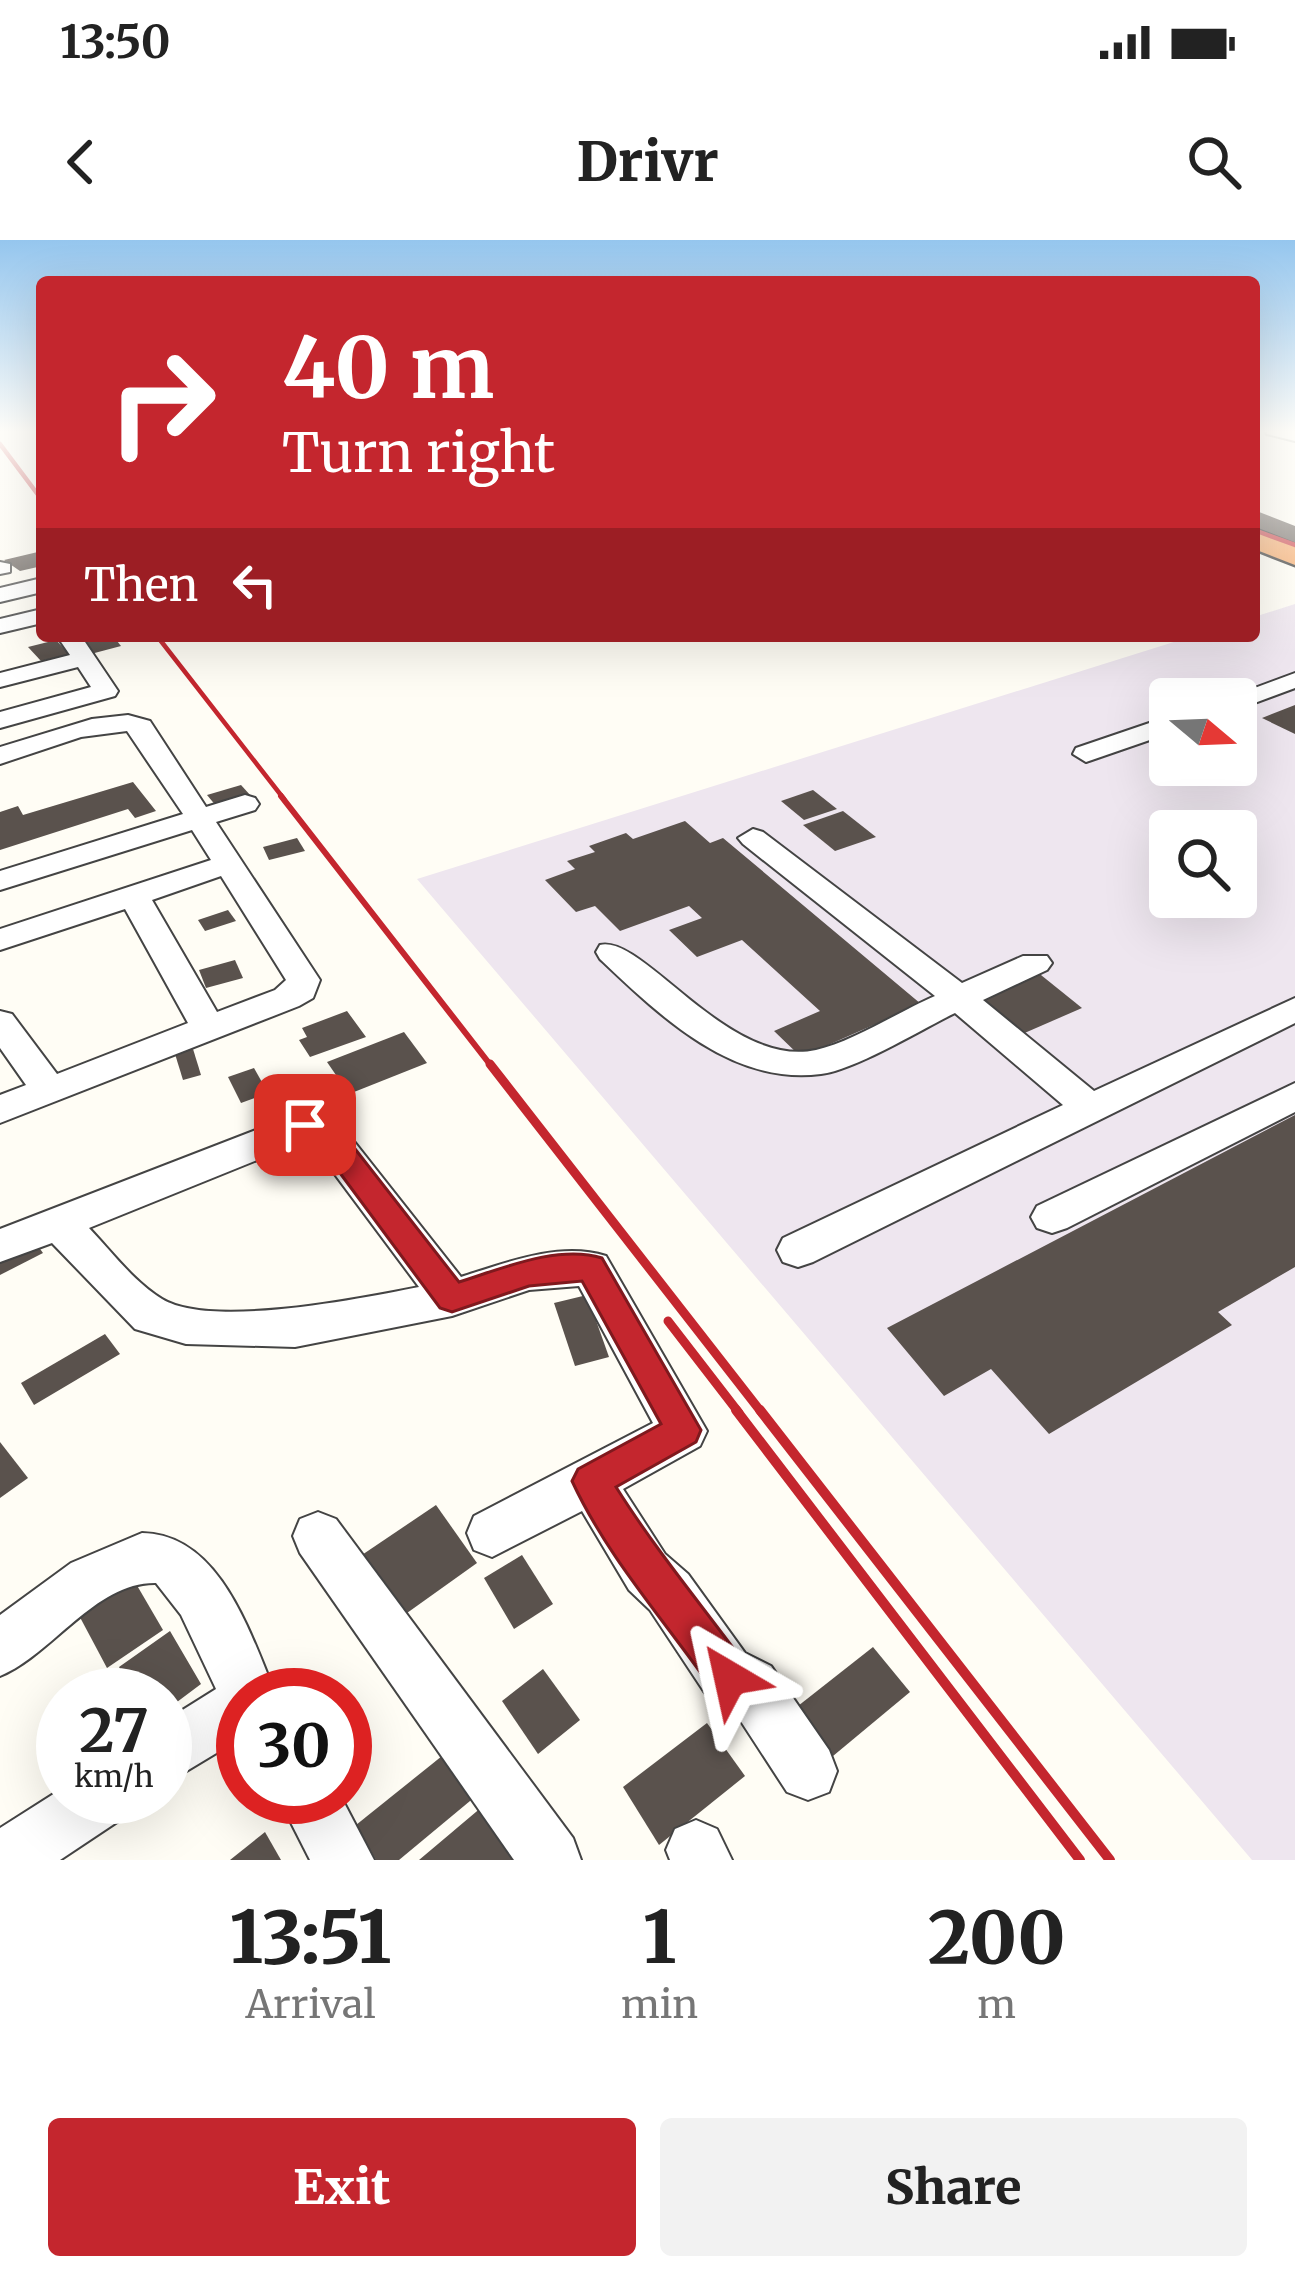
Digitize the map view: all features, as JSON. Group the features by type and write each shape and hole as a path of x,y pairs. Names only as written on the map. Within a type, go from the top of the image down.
{"highway":[{"path":"1260,522 1295,535"},
{"path":"1260,541 1295,556"}],"street":[{"path":"1,567 34,587"},
{"path":"0,595 34,587"},
{"path":"0,626 36,617"},
{"path":"0,680 76,647 106,691 0,720"},
{"path":"1257,694 1295,680"},
{"path":"0,756 108,723 133,722 141,727 303,980 301,990 287,998 0,1110"},
{"path":"1086,754 1149,732"},
{"path":"0,881 245,803"},
{"path":"753,838 1091,1108"},
{"path":"0,940 228,864"},
{"path":"133,895 207,1026"},
{"path":"612,952 683,1019 705,1033 794,1064 821,1062 1035,963"},
{"path":"798,1250 1295,1009"},
{"path":"0,1022 50,1090"},
{"path":"1052,1217 1295,1096"},
{"path":"0,1246 305,1125 328,1135 452,1298"},
{"path":"60,1224 129,1298 152,1316 186,1326 296,1329 452,1298 529,1273 591,1268 683,1430 492,1533"},
{"path":"591,1481 647,1572 669,1592 725,1673 751,1686 808,1771"},
{"path":"318,1536 551,1860"},
{"path":"0,1649 109,1570 135,1556 153,1554 182,1570 234,1668"},
{"path":"6,1860 60,1824"},
{"path":"323,1824 344,1860"}],"shaded area":[{"path":"1295,604 1295,1860 1252,1860 417,879 1174,642 1260,642 1260,615"}],"building":[{"path":"1260,512 1295,526 1295,552 1260,538"},
{"path":"36,552 36,567 20,571 4,560"},
{"path":"58,642 69,654 41,661 28,647"},
{"path":"76,642 118,642 121,646 87,655"},
{"path":"1295,705 1295,734 1262,718"},
{"path":"133,782 156,811 135,818 128,809 0,850 0,812 18,806 23,815"},
{"path":"241,785 251,796 217,807 207,795"},
{"path":"813,790 837,809 804,820 781,801"},
{"path":"843,811 876,837 835,851 803,825"},
{"path":"685,821 710,843 723,838 921,1004 801,1057 774,1031 820,1011 742,940 697,957 669,930 702,918 689,906 620,931 595,906 576,912 545,880 575,869 567,861 595,852 589,846 626,833 633,839"},
{"path":"297,838 305,851 269,860 263,847"},
{"path":"228,910 236,921 205,931 198,920"},
{"path":"235,960 243,978 206,988 199,970"},
{"path":"1036,971 1082,1008 1020,1035 974,997"},
{"path":"347,1011 366,1037 310,1057 299,1040 307,1037 302,1028"},
{"path":"404,1032 427,1063 349,1094 327,1062"},
{"path":"193,1049 201,1075 183,1080 175,1054"},
{"path":"254,1068 268,1093 241,1103 228,1077"},
{"path":"1295,1115 1295,1267 1218,1312 1232,1325 1049,1434 991,1369 944,1396 887,1328"},
{"path":"30,1235 43,1253 0,1275 0,1251"},
{"path":"587,1295 609,1357 575,1366 554,1303"},
{"path":"105,1334 120,1354 34,1405 21,1383"},
{"path":"0,1442 28,1478 0,1498"},
{"path":"436,1505 477,1563 393,1623 353,1561"},
{"path":"522,1555 553,1604 514,1629 484,1578"},
{"path":"128,1570 163,1630 107,1668 74,1606"},
{"path":"170,1631 192,1668 120,1668"},
{"path":"873,1647 910,1692 821,1766 784,1717"},
{"path":"192,1669 201,1684 192,1691"},
{"path":"543,1669 580,1720 538,1754 502,1701"},
{"path":"707,1723 745,1776 659,1845 623,1787"},
{"path":"447,1752 476,1796 399,1860 376,1860 356,1825 372,1824 372,1812"},
{"path":"489,1801 522,1851 512,1860 419,1860"},
{"path":"265,1832 281,1860 230,1860"}],"railway":[{"path":"1260,532 1295,545"},
{"path":"162,642 284,799"},
{"path":"281,796 492,1067"},
{"path":"490,1064 762,1413"},
{"path":"668,1321 739,1413"},
{"path":"736,1410 1080,1860"},
{"path":"760,1410 1110,1860"}],"route":[{"path":"305,1125 328,1135 452,1298 529,1273 591,1268 683,1430 591,1481 647,1572 669,1592 730,1678"}]}
